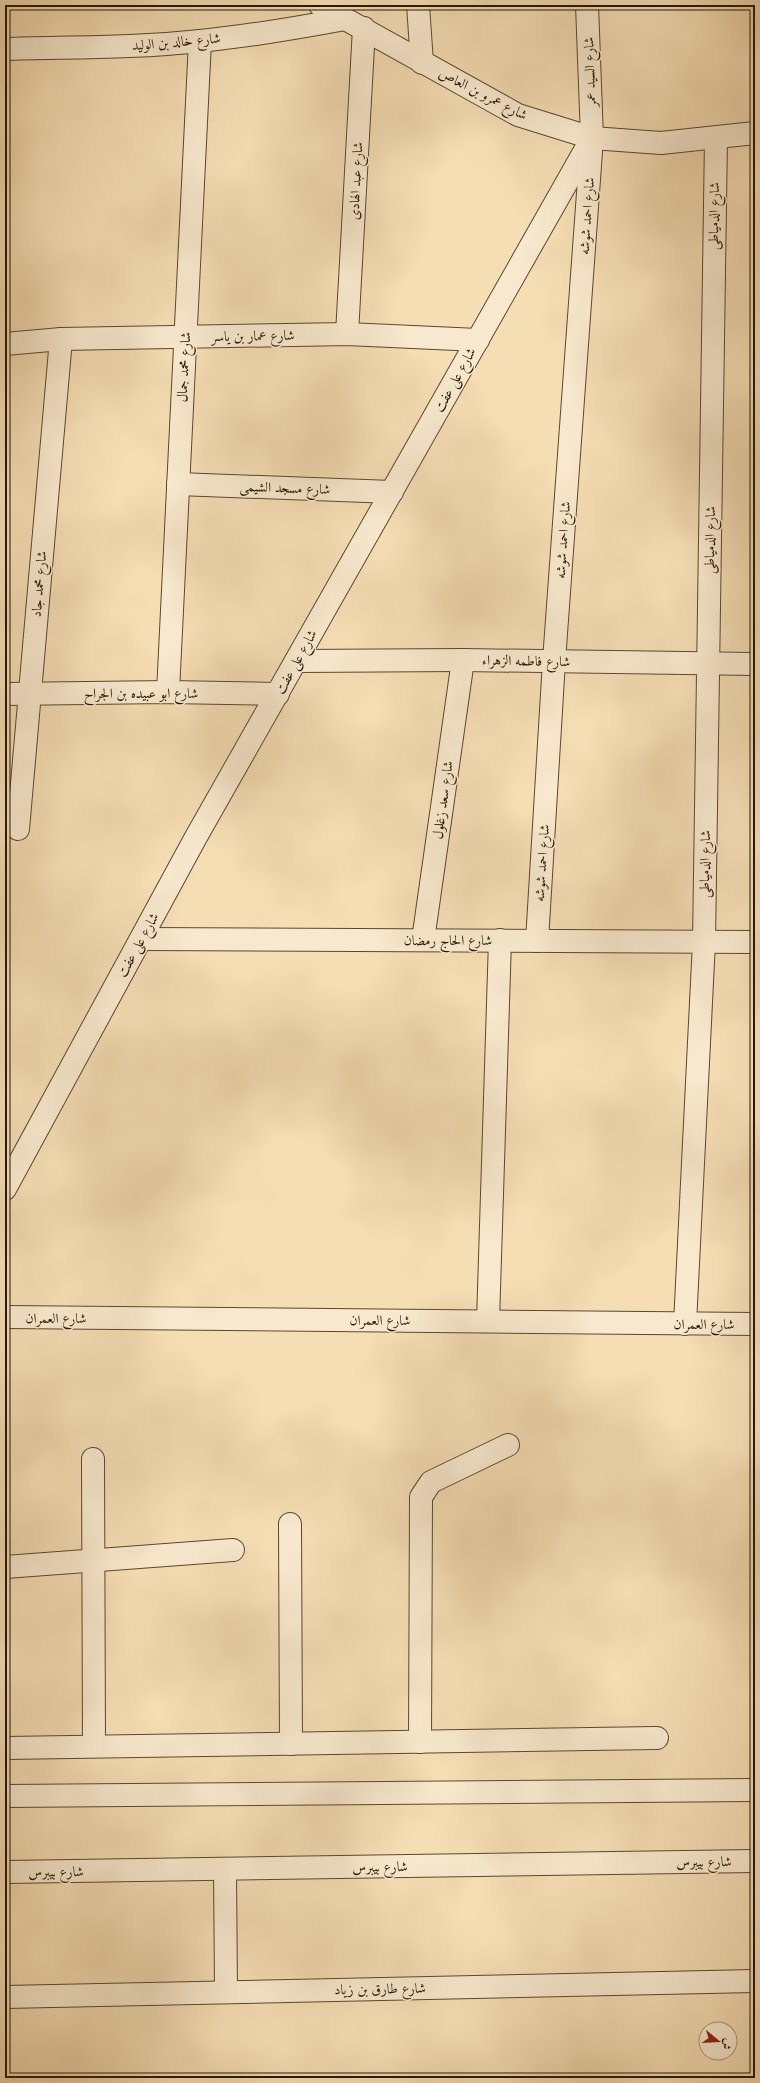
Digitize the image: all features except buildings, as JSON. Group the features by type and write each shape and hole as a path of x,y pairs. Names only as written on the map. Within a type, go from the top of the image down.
{"street":[{"name":"شارع عمرو بن العاص","path":"320,5 364,28 422,63 518,115 592,138 661,143 755,133"},
{"path":"418,5 422,63"},
{"name":"شارع السيد عمر","path":"587,5 592,138"},
{"name":"شارع خالد بن الوليد","path":"5,49 142,45 200,41 272,32 345,19"},
{"name":"شارع عبد الهادى","path":"347,334 364,28"},
{"name":"شارع محمد جمال","path":"168,692 200,41"},
{"name":"شارع على عفت","path":"5,1189 141,938 592,138"},
{"name":"شارع احمد شوشه","path":"537,941 554,661 592,138"},
{"name":"شارع الدمياطى","path":"685,1324 704,942 716,138"},
{"name":"شارع عمار بن ياسر","path":"5,344 61,339 347,334 478,340"},
{"name":"شارع محمد جاد","path":"18,829 61,339"},
{"name":"شارع مسجد الشيمى","path":"178,484 392,492"},
{"name":"شارع فاطمه الزهراء","path":"296,661 463,660 755,664"},
{"name":"شارع سعد زغلول","path":"423,940 463,660"},
{"name":"شارع ابو عبيده بن الجراح","path":"5,694 168,692 278,694"},
{"name":"شارع الحاج رمضان","path":"141,938 755,942"},
{"path":"488,1321 500,940"},
{"name":"شارع العمران","path":"5,1318 755,1324"},
{"path":"420,1742 421,1497 431,1482 508,1445"},
{"path":"93,1459 94,1746"},
{"path":"290,1524 291,1744"},
{"path":"5,1567 233,1550"},
{"path":"5,1748 657,1738"},
{"path":"5,1796 755,1790"},
{"name":"شارع بيبرس","path":"5,1872 755,1861"},
{"path":"224,1869 226,1992"},
{"name":"شارع طارق بن زياد","path":"5,1997 755,1982"}]}
